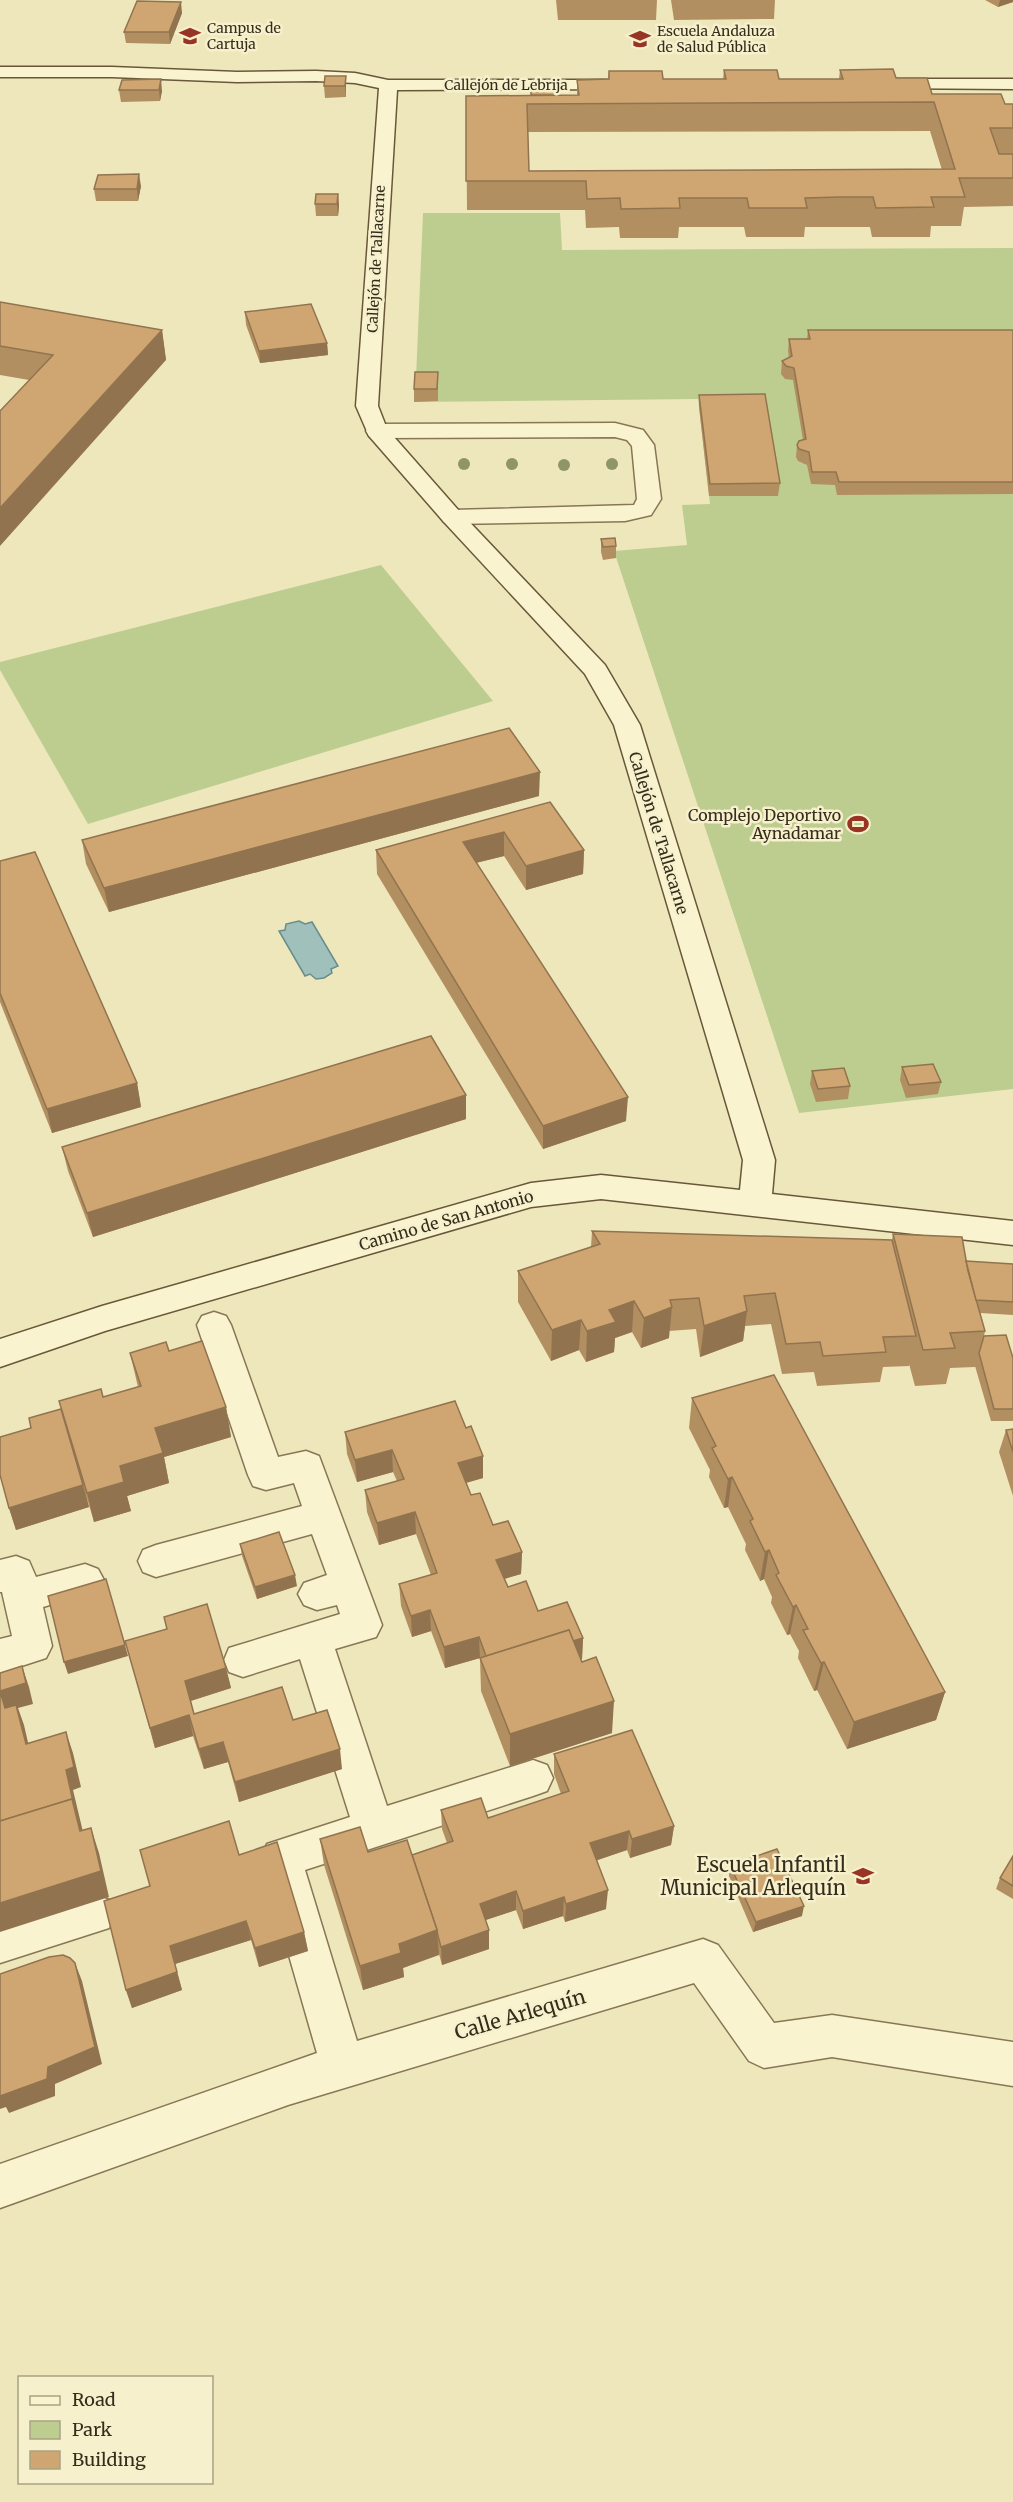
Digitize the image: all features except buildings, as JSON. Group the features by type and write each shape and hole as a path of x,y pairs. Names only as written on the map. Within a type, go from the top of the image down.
{"street":[{"name":"Callejón de Lebrija","path":"0,72 112,72 237,77 316,76 355,78 388,85 636,84"},
{"path":"863,84 1013,84"},
{"name":"Callejón de Tallacarne","path":"388,85 367,406 377,431 452,518 596,670 627,725 759,1160 755,1203"},
{"path":"377,431 615,430 635,435 643,445 649,499 643,510 625,514 452,518"},
{"name":"Camino de San Antonio","path":"0,1353 102,1319 531,1195 601,1187 1013,1233"},
{"path":"214,1325 266,1475 306,1466 324,1515 333,1589 363,1625 312,1638 243,1660"},
{"path":"156,1561 324,1515"},
{"path":"0,1656 33,1646 11,1587 85,1580"},
{"path":"312,1638 374,1828"},
{"path":"343,2067 281,1858 533,1778"},
{"path":"0,1942 94,1914"},
{"name":"Calle Arlequín","path":"0,2186 288,2083 704,1960 764,2046 832,2036 1013,2064"}],"green space":[{"name":"Complejo Deportivo Aynadamar","path":"423,213 560,213 562,250 1013,248 1013,1089 799,1113 614,551 687,545 682,505 710,504 698,399 415,402"},
{"path":"381,565 493,701 88,824 0,670 0,662"}],"water":[{"path":"299,921 305,924 312,922 338,966 331,969 332,973 324,978 316,979 310,974 305,976 279,931 285,930 286,924"}],"place":[{"name":"Campus de Cartuja","path":"190,36"},
{"name":"Escuela Andaluza de Salud Pública","path":"640,39"},
{"name":"Complejo Deportivo Aynadamar","path":"858,824"},
{"name":"Escuela Infantil Municipal Arlequín","path":"863,1876"}]}
